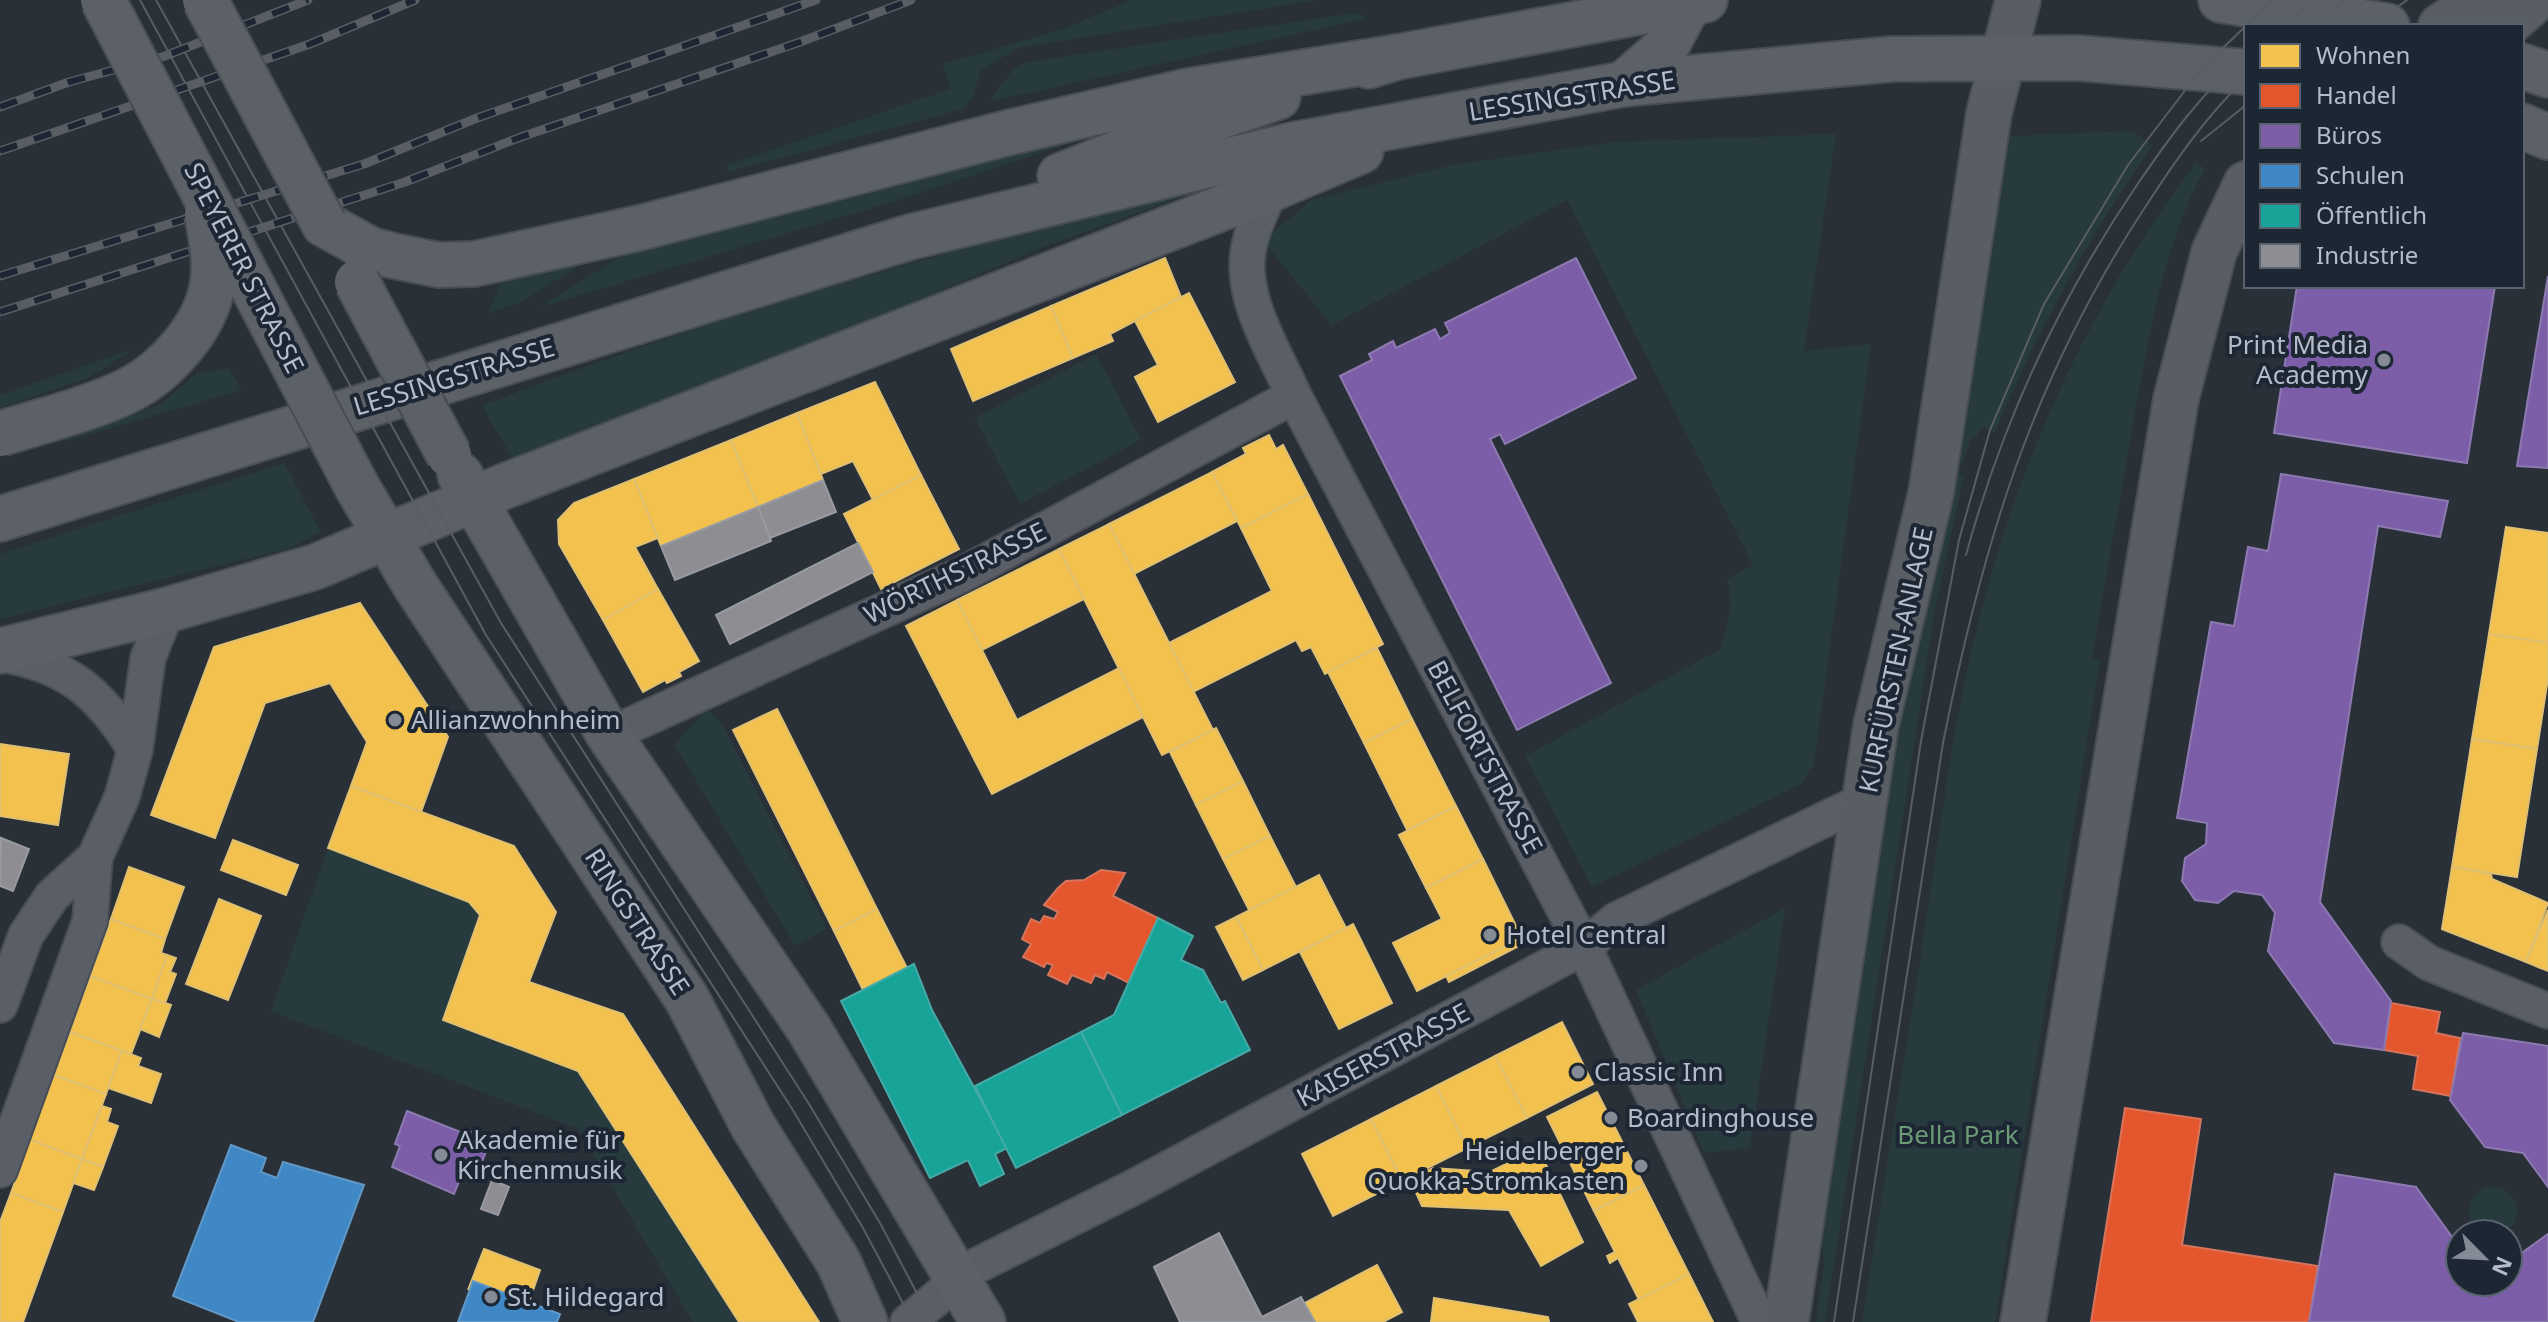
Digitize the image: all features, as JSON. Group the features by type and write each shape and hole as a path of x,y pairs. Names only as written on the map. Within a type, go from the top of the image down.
{"main road":[{"name":"SPEYERER STRASSE","path":"103,0 385,535"},
{"path":"205,0 324,224 387,334 472,499 609,735 809,1029 983,1322"},
{"name":"KURFÜRSTEN-ANLAGE","path":"1786,1322 1865,800 1890,662 1916,571 1931,493 1987,124 2018,0"},
{"path":"2221,0 2302,18 2366,24"},
{"path":"2444,24 2481,0"},
{"path":"2507,24 2535,0"},
{"path":"2543,0 2548,27"},
{"path":"1642,82 1697,1"},
{"name":"LESSINGSTRASSE","path":"910,237 1140,144 1397,57 1697,1"},
{"name":"LESSINGSTRASSE","path":"0,519 910,237 1292,145 1642,82 1893,59 2003,56 2232,71"},
{"path":"324,224 371,250 439,265 474,264 639,228 1011,132 1188,91 1397,57"},
{"path":"2524,67 2548,75"},
{"path":"0,652 167,610 310,568 472,499 1271,189 1444,117"},
{"path":"2524,127 2548,137"},
{"path":"0,434 129,390 167,361 193,331 212,288 213,246 203,188"},
{"path":"2023,1322 2176,399 2214,252 2244,188"},
{"name":"RINGSTRASSE","path":"385,535 687,999 753,1126 839,1263 865,1322"}],"street":[{"name":"BELFORTSTRASSE","path":"1271,189 1249,243 1247,280 1260,320 1294,396 1584,947 1759,1322"},
{"name":"WÖRTHSTRASSE","path":"609,735 961,575 1294,396"},
{"path":"0,1170 90,921 95,857 122,797 135,750 148,658 167,610"},
{"path":"0,652 50,665 85,686 119,722 135,750"},
{"name":"KAISERSTRASSE","path":"908,1322 958,1279 1584,947 1616,920 1865,800"},
{"path":"0,1005 26,935 52,896 95,857"},
{"path":"2399,942 2429,963 2548,1011"}],"green space":[{"path":"1132,0 1317,0 1017,48 981,71 972,99 963,109 728,172 727,165 951,89 943,64 1060,30"},
{"path":"1354,13 1368,18 989,102 1013,69 1028,62"},
{"path":"1135,122 889,203 540,307 632,249"},
{"path":"2133,131 2153,145 2066,284 1995,432 1981,427 1977,437 1972,436 1959,472 1964,476 1935,609 1825,1322 1816,1322 1824,1263 1820,1220 1886,773 2006,136"},
{"path":"1836,134 1804,351 1871,344 1814,764 1801,784 1592,887 1525,756 1719,650 1729,615 1727,579 1753,565 1567,200 1332,325 1263,241 1311,200 1452,165 1615,142"},
{"name":"Bella Park","path":"2196,163 2205,168 2166,265 2143,368 2101,604 2092,659 2100,660 1995,1322 1862,1322 1950,764 1965,679 1985,596 2022,481 2070,369 2127,263"},
{"path":"1187,187 1184,196 1041,248 519,469 482,406 568,373 743,314"},
{"path":"588,260 520,303 489,313 500,283"},
{"path":"136,348 90,377 0,408 0,395"},
{"path":"1096,354 1141,440 1020,504 975,418"},
{"path":"229,369 242,390 49,446 161,404 197,373"},
{"path":"284,463 321,532 287,549 0,619 0,554"},
{"path":"707,708 723,726 827,929 795,946 675,745"},
{"path":"328,848 469,902 480,915 443,1020 578,1071 739,1322 693,1322 578,1129 271,1011"},
{"path":"1785,908 1750,1148 1704,1153 1636,990"},
{"path":"2484,1189 2502,1189 2515,1202 2515,1218 2471,1218 2471,1202"}],"building: Wohnen":[{"path":"1165,258 1181,297 1110,334 1113,341 1073,358 1051,306"},
{"path":"1189,293 1235,382 1158,422 1135,377 1158,365 1135,321"},
{"path":"1051,306 1073,358 973,401 951,349"},
{"path":"875,382 921,475 873,500 853,461 821,474 797,413"},
{"path":"797,413 823,480 758,507 731,440"},
{"path":"1269,435 1276,449 1283,445 1308,494 1241,528 1212,472 1246,454 1243,448"},
{"path":"731,440 758,507 661,546 634,479"},
{"path":"1212,472 1237,521 1134,574 1109,524"},
{"path":"921,475 959,549 881,589 844,514"},
{"path":"634,479 658,538 635,547 658,589 603,620 559,544 558,520 574,503"},
{"path":"1308,494 1383,644 1325,674 1311,647 1302,651 1296,640 1193,692 1169,643 1272,591 1241,528"},
{"path":"1109,524 1213,730 1162,755 1059,549"},
{"path":"2506,527 2548,533 2548,643 2489,634"},
{"path":"1059,549 1084,599 982,650 957,600"},
{"path":"658,589 699,661 679,672 681,676 667,683 665,680 643,692 603,620"},
{"path":"957,600 1017,720 1119,668 1143,717 992,794 906,626"},
{"name":"Allianzwohnheim","path":"360,603 448,737 421,812 351,786 367,742 330,683 265,703 215,838 151,815 214,647"},
{"path":"2489,634 2548,643 2548,678 2537,749 2472,739"},
{"path":"1377,648 1412,719 1364,743 1328,672"},
{"path":"777,709 877,909 834,931 733,730"},
{"path":"1412,719 1456,806 1407,830 1364,743"},
{"path":"1216,728 1243,781 1196,805 1170,752"},
{"path":"2472,739 2537,749 2517,877 2452,867"},
{"path":"0,744 69,754 58,825 0,816"},
{"path":"1243,781 1270,836 1223,859 1196,805"},
{"path":"351,786 514,846 556,912 529,982 623,1014 819,1322 739,1322 578,1071 443,1020 480,915 469,902 328,848"},
{"path":"1456,806 1483,859 1426,888 1399,835"},
{"path":"1270,836 1296,887 1249,910 1223,859"},
{"path":"233,840 298,865 286,895 221,870"},
{"path":"1483,859 1522,938 1417,991 1393,943 1442,919 1426,888"},
{"path":"129,867 184,887 165,939 111,919"},
{"path":"2452,867 2491,874 2492,879 2548,903 2526,962 2442,929"},
{"path":"1319,875 1346,928 1263,970 1236,917"},
{"path":"219,899 261,916 228,1000 186,984"},
{"path":"877,909 907,968 863,990 834,931"},
{"path":"2548,910 2548,971 2526,962"},
{"path":"1236,917 1263,970 1243,980 1216,927"},
{"path":"111,919 165,939 161,953 167,955 152,999 90,976"},
{"path":"1353,924 1392,1003 1339,1029 1300,952"},
{"path":"1522,938 1525,943 1449,982 1446,976"},
{"path":"167,955 176,958 170,972 176,974 165,1003 152,999"},
{"path":"90,976 152,999 131,1054 70,1032"},
{"path":"152,999 171,1005 159,1037 140,1029"},
{"path":"1562,1022 1593,1084 1527,1118 1495,1056"},
{"path":"70,1032 122,1051 106,1094 54,1075"},
{"path":"122,1051 141,1058 138,1066 161,1074 151,1103 108,1088"},
{"path":"1495,1056 1527,1118 1467,1148 1436,1086"},
{"path":"54,1075 106,1094 82,1159 30,1140"},
{"path":"1436,1086 1467,1148 1402,1181 1371,1119"},
{"path":"1597,1092 1644,1185 1594,1211 1547,1117"},
{"path":"102,1106 111,1109 107,1122 118,1126 103,1167 82,1159"},
{"path":"1371,1119 1402,1181 1333,1216 1302,1154"},
{"path":"30,1140 82,1159 63,1212 11,1193"},
{"path":"1538,1148 1583,1242 1541,1266 1509,1210 1422,1206 1410,1179 1433,1168 1490,1172"},
{"path":"82,1159 103,1167 94,1190 73,1183"},
{"path":"1644,1185 1689,1274 1639,1300 1618,1258 1610,1263 1607,1256 1615,1252 1594,1211"},
{"path":"11,1193 63,1212 23,1322 0,1322 0,1222"},
{"path":"484,1249 540,1270 529,1302 473,1281 468,1290"},
{"path":"1377,1265 1402,1312 1383,1322 1315,1322 1305,1303"},
{"path":"1689,1274 1713,1322 1638,1322 1629,1304"},
{"path":"1434,1298 1548,1317 1549,1322 1431,1322"}],"building: Handel":[{"path":"1101,870 1125,873 1113,896 1158,918 1129,983 1107,972 1104,979 1095,975 1091,983 1072,975 1067,984 1048,975 1053,965 1046,963 1044,967 1023,957 1031,944 1022,939 1031,919 1040,923 1044,916 1054,919 1058,912 1044,905 1066,881 1084,880"},
{"path":"2391,1003 2440,1012 2436,1033 2460,1038 2451,1096 2413,1089 2418,1056 2384,1050"},
{"path":"2125,1108 2201,1119 2182,1245 2318,1266 2309,1322 2091,1322"}],"building: Büros":[{"path":"1576,258 1636,378 1505,444 1500,434 1490,439 1611,683 1517,730 1340,376 1372,360 1369,354 1393,341 1396,348 1435,329 1440,339 1450,333 1445,323"},
{"path":"2548,276 2548,468 2517,466"},
{"name":"Print Media Academy","path":"2297,288 2495,288 2467,463 2274,433"},
{"path":"2281,474 2448,501 2440,537 2378,526 2320,902 2391,1001 2384,1050 2334,1043 2268,951 2275,913 2262,895 2234,891 2218,903 2195,900 2182,881 2185,858 2206,844 2207,823 2177,818 2211,622 2234,626 2248,547 2268,551"},
{"path":"2463,1033 2548,1046 2548,1187 2523,1153 2485,1147 2450,1100"},
{"name":"Akademie für Kirchenmusik","path":"407,1111 468,1135 469,1131 491,1139 479,1169 466,1164 454,1194 392,1167 400,1146 395,1144"},
{"path":"2335,1174 2416,1187 2444,1226 2444,1298 2524,1298 2524,1251 2548,1234 2548,1322 2309,1322"}],"building: Schulen":[{"path":"231,1145 266,1158 261,1172 277,1178 283,1162 364,1185 313,1322 239,1322 173,1296"},
{"name":"St. Hildegard","path":"473,1281 560,1314 557,1322 458,1322"}],"building: Öffentlich":[{"path":"1158,918 1193,936 1181,960 1203,970 1221,1003 1225,1001 1250,1050 1122,1115 1081,1032 1114,1015"},
{"path":"914,964 932,1010 1007,1148 995,1154 1004,1174 980,1186 968,1160 930,1178 841,1001"},
{"path":"1081,1032 1122,1115 1016,1168 975,1086"}],"building: Industrie":[{"path":"823,480 836,512 770,538 758,507"},
{"path":"758,507 771,541 675,580 661,546"},
{"path":"858,543 873,572 730,644 716,615"},
{"path":"1,838 29,849 13,891 0,886"},
{"path":"492,1180 509,1187 498,1215 481,1209"},
{"path":"1219,1233 1262,1317 1301,1297 1315,1322 1180,1322 1154,1267"}],"tram line":[{"path":"140,0 486,635 791,1107 863,1228 913,1322"},
{"path":"156,0 501,623 809,1104 880,1223 932,1322"},
{"path":"2248,24 2273,0"},
{"path":"2285,24 2316,0"},
{"path":"2313,24 2345,0"},
{"path":"2375,24 2407,0"},
{"path":"1834,1322 1921,741 1959,540 1990,430 2044,304 2128,165 2203,67 2244,28"},
{"path":"1966,555 1997,457 2016,410 2036,363 2083,272 2137,185 2174,133 2215,84 2244,57"},
{"path":"1853,1322 1943,743 1975,601 1994,534 2041,403 2103,276 2178,159 2203,125 2244,80"},
{"path":"2201,141 2244,107"}],"railway":[{"path":"0,107 69,82 165,56 308,0"},
{"path":"0,151 310,44 415,0"},
{"path":"0,276 364,164 477,118 816,0"},
{"path":"0,312 405,182 521,137 800,42 911,0"}],"place":[{"name":"Print Media Academy","path":"2384,360"},
{"name":"Allianzwohnheim","path":"395,720"},
{"name":"Hotel Central","path":"1490,935"},
{"name":"Classic Inn","path":"1578,1072"},
{"name":"Boardinghouse","path":"1611,1118"},
{"name":"Akademie für Kirchenmusik","path":"441,1155"},
{"name":"Heidelberger Quokka-Stromkasten","path":"1641,1166"},
{"name":"St. Hildegard","path":"491,1297"}]}
